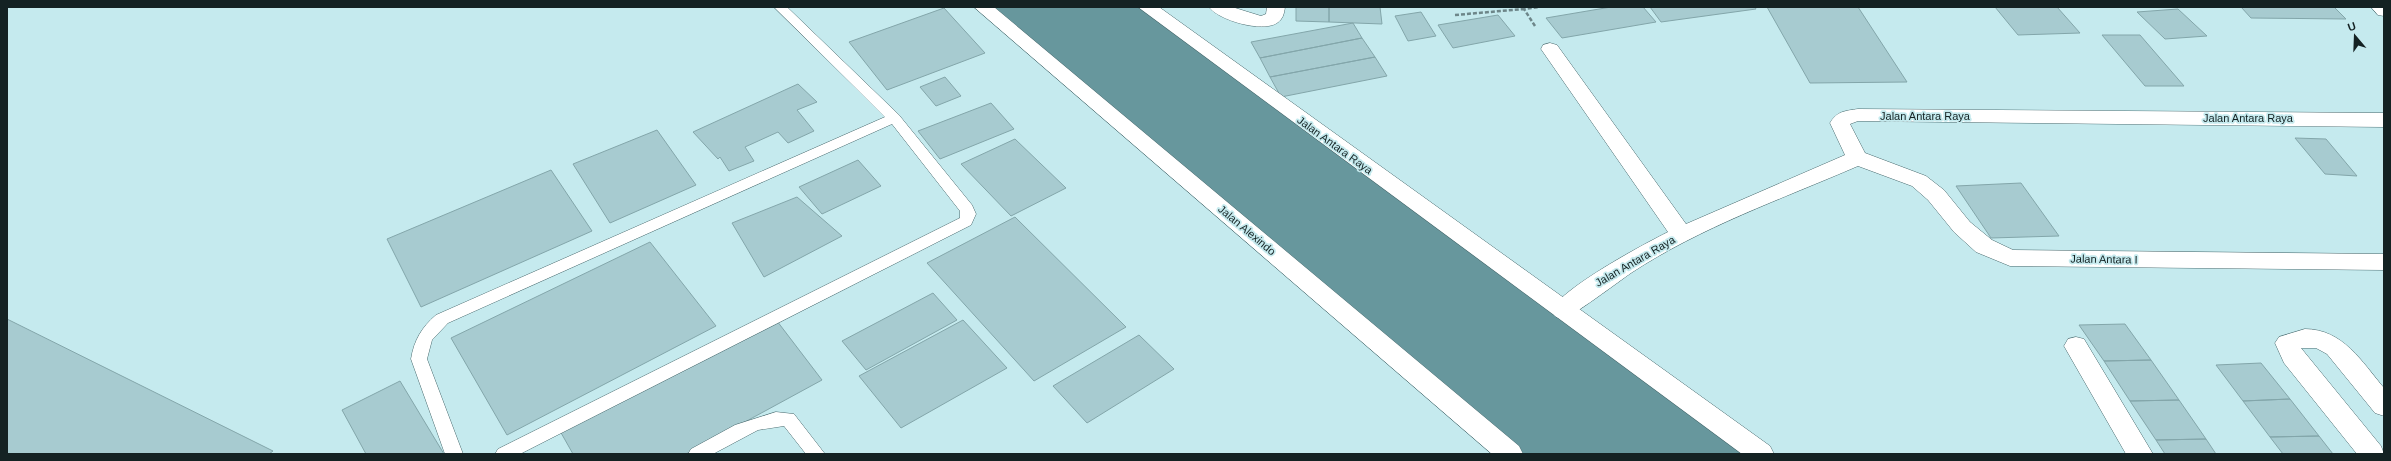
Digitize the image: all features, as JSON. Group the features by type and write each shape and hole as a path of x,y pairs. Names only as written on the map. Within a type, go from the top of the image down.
{"street":[{"name":"Jalan Alexindo","path":"983,7 1510,454"},
{"name":"Jalan Antara Raya","path":"1146,7 1761,454"},
{"path":"1218,7 1245,20 1257,22 1270,19 1276,12 1276,7"},
{"path":"2380,7 2384,11"},
{"path":"1550,49 1682,235"},
{"name":"Jalan Antara Raya","path":"1564,310 1592,285 1682,235 1857,158 1840,123 1845,117 1858,115 2384,120"},
{"name":"Jalan Antara I","path":"1857,158 1919,181 1936,196 1962,227 1984,246 2010,258 2384,262"},
{"path":"2372,454 2293,356 2287,343 2299,338 2325,340 2335,347 2384,406"},
{"path":"2076,346 2140,454"}],"lane":[{"path":"504,454 966,221 969,214 967,209 894,118 780,7"},
{"path":"454,454 419,359 420,346 426,333 442,319 894,118"},
{"path":"697,454 763,421 777,418 788,419 816,454"}],"path":[{"path":"1455,15 1524,9"}],"water":[{"path":"982,7 1145,7 1754,454 1512,454"}],"building":[{"path":"1296,7 1329,7 1329,22 1296,21"},
{"path":"1329,7 1380,7 1382,24 1329,22"},
{"path":"1611,7 1643,7 1656,22 1562,38 1546,18"},
{"path":"1650,7 1755,7 1756,9 1661,22"},
{"path":"1767,7 1858,7 1907,82 1810,83"},
{"path":"1995,7 2057,7 2080,33 2018,35"},
{"path":"2241,7 2334,7 2346,19 2251,18"},
{"path":"944,8 985,53 887,90 849,42"},
{"path":"2178,9 2207,36 2165,39 2137,12"},
{"path":"1421,12 1436,36 1408,41 1395,16"},
{"path":"1498,15 1515,36 1453,48 1438,25"},
{"path":"1353,23 1362,38 1260,58 1251,42"},
{"path":"2102,35 2140,35 2184,86 2145,86"},
{"path":"1362,38 1375,57 1270,77 1260,58"},
{"path":"1375,57 1387,76 1281,97 1270,77"},
{"path":"945,77 961,96 936,106 920,87"},
{"path":"798,84 817,102 797,110 814,131 788,143 778,132 745,147 754,161 729,171 720,157 718,159 693,132"},
{"path":"991,103 1014,129 940,159 918,131"},
{"path":"657,130 696,185 610,223 573,164"},
{"path":"2295,138 2326,139 2357,176 2325,174"},
{"path":"1015,139 1066,188 1011,216 961,164"},
{"path":"858,160 881,186 822,214 799,187"},
{"path":"551,170 592,231 421,307 387,239"},
{"path":"2021,183 2059,236 1991,238 1956,186"},
{"path":"797,197 842,236 764,277 732,223"},
{"path":"1015,217 1126,327 1034,381 927,263"},
{"path":"650,242 716,326 507,435 451,338"},
{"path":"933,293 957,320 866,370 842,341"},
{"path":"7,319 273,451 269,454 7,454"},
{"path":"963,320 1007,368 901,428 859,376"},
{"path":"777,321 822,380 686,454 573,454 560,431"},
{"path":"2125,324 2151,360 2104,361 2079,325"},
{"path":"1139,335 1174,369 1087,423 1053,386"},
{"path":"2151,360 2179,400 2130,401 2104,361"},
{"path":"2261,363 2290,399 2243,401 2216,365"},
{"path":"400,381 444,454 366,454 342,410"},
{"path":"2290,399 2319,436 2270,437 2243,401"},
{"path":"2179,400 2206,439 2156,440 2130,401"},
{"path":"2319,436 2333,454 2283,454 2270,437"},
{"path":"2206,439 2216,454 2165,454 2156,440"}]}
